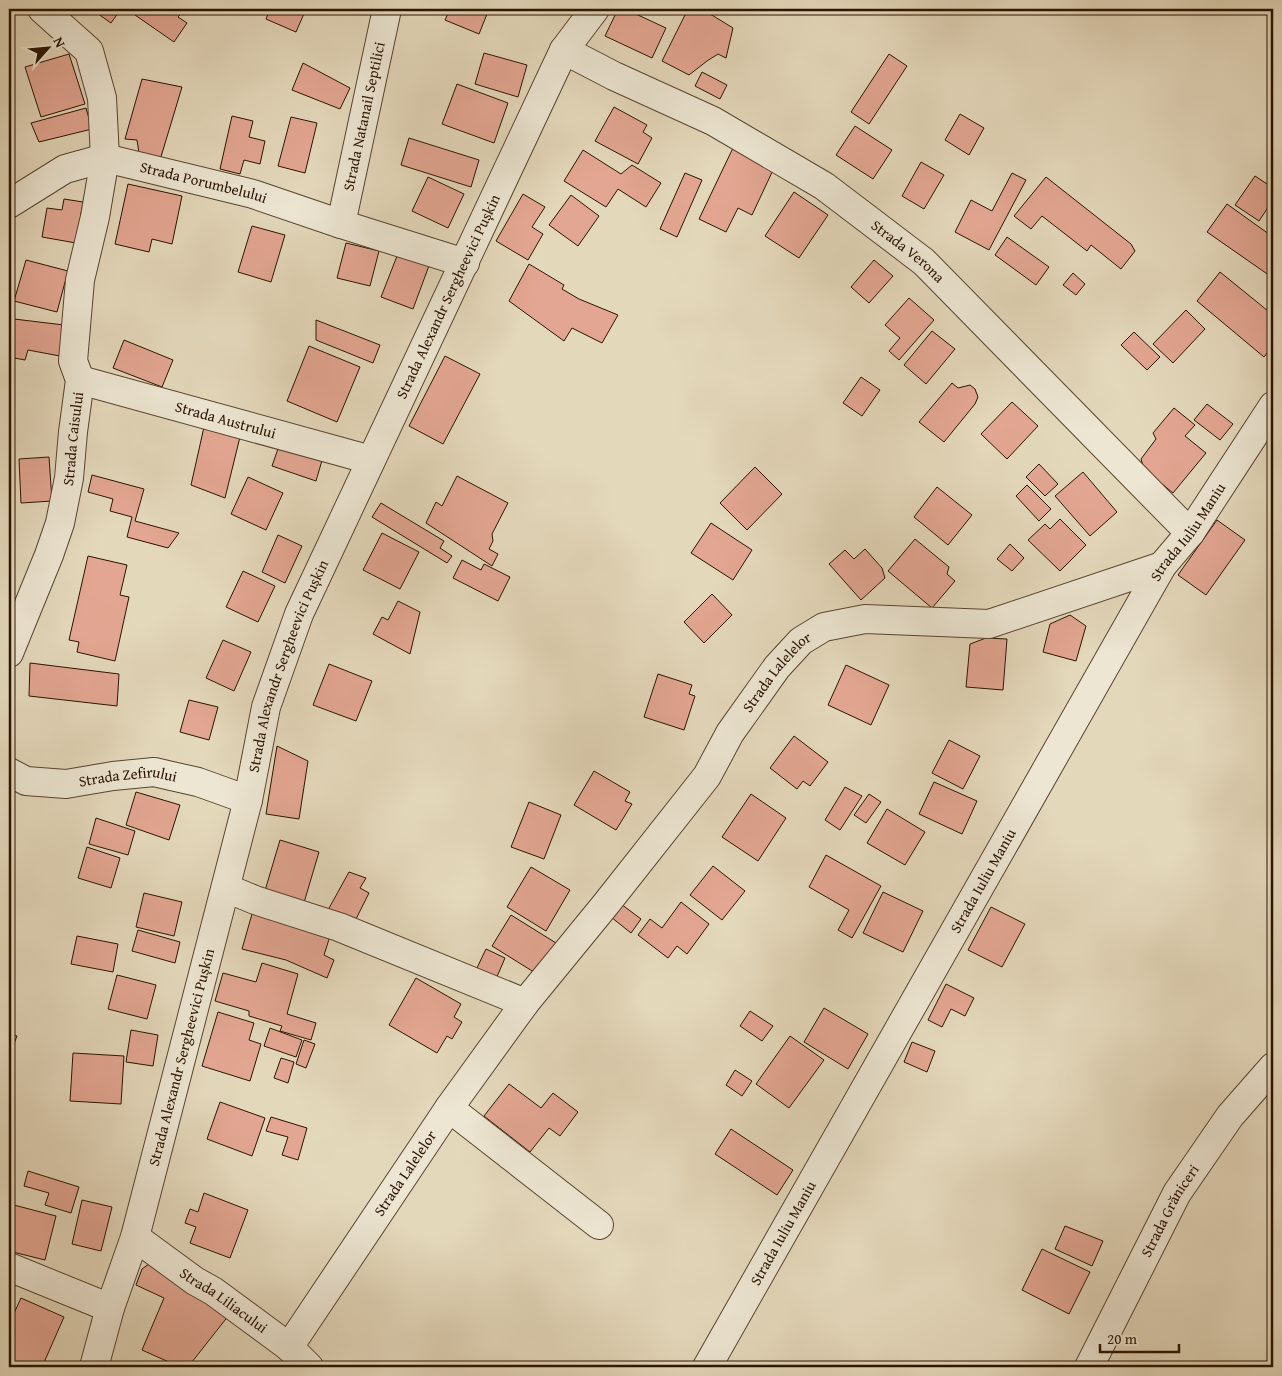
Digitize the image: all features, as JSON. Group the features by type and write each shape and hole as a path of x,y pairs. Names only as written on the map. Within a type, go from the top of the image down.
{"street":[{"path":"9,204 65,170 104,158 102,98 89,51 42,9"},
{"name":"Strada Natanail Septilici","path":"341,224 387,9"},
{"name":"Strada Alexandr Sergheevici Pușkin","path":"94,1367 110,1308 135,1237 226,888 248,800 266,707 299,614 564,50 595,9"},
{"name":"Strada Verona","path":"564,50 614,76 713,121 824,186 924,262 1190,533"},
{"name":"Strada Porumbelului","path":"104,158 254,194 341,224 465,262"},
{"name":"Strada Caisului","path":"9,653 60,523 69,478 80,380 73,361 80,280 95,217 104,158"},
{"name":"Strada Austrului","path":"80,380 371,460"},
{"name":"Strada Iuliu Maniu","path":"707,1367 1162,566 1190,533 1273,406"},
{"name":"Strada Lalelelor","path":"289,1347 449,1108 525,1003 707,776 730,733 777,667 801,641 824,627 865,619 989,624 1162,566"},
{"name":"Strada Zefirului","path":"9,772 26,781 66,784 113,776 154,772 198,782 248,800"},
{"path":"226,888 255,900 339,927 525,1003"},
{"name":"Strada Grăniceri","path":"1088,1367 1177,1193 1230,1116 1273,1067"},
{"path":"449,1108 599,1225"},
{"name":"Strada Liliacului","path":"135,1237 289,1347 308,1367"},
{"path":"9,1267 110,1308"}],"building":[{"path":"91,9 121,9 111,23"},
{"path":"139,9 185,9 178,17 187,23 174,42 135,15"},
{"path":"270,9 306,9 296,32 266,19"},
{"path":"450,9 489,9 479,34 445,20"},
{"path":"618,9 625,9 666,28 652,58 605,36"},
{"path":"688,9 702,9 733,28 726,58 718,54 689,75 662,61"},
{"path":"484,53 527,65 518,97 475,84"},
{"path":"69,54 85,104 41,117 25,67"},
{"path":"889,54 907,66 869,124 851,112"},
{"path":"303,63 350,88 340,109 292,90"},
{"path":"702,72 727,85 720,99 695,86"},
{"path":"142,79 182,87 160,160 139,153 137,140 125,139"},
{"path":"457,84 508,103 494,143 442,124"},
{"path":"614,107 647,125 643,132 652,138 638,164 595,141"},
{"path":"86,108 92,129 39,142 31,123"},
{"path":"960,114 984,128 969,155 945,140"},
{"path":"232,116 253,121 249,137 265,141 260,164 244,160 240,174 220,169"},
{"path":"291,117 317,123 305,173 278,166"},
{"path":"855,126 892,150 873,179 836,155"},
{"path":"409,138 479,160 471,187 401,165"},
{"path":"733,148 774,168 752,215 738,208 726,232 699,219"},
{"path":"583,150 621,174 632,165 661,183 646,207 618,189 606,207 564,181"},
{"path":"921,162 944,175 924,209 902,196"},
{"path":"685,173 702,180 677,237 660,229"},
{"path":"1012,173 1026,180 989,250 955,232 971,200 992,211"},
{"path":"1255,176 1273,188 1273,200 1259,221 1235,205"},
{"path":"428,177 464,194 448,228 412,211"},
{"path":"1046,177 1131,244 1135,251 1121,269 1091,245 1087,251 1042,216 1031,229 1014,216"},
{"path":"128,184 182,196 172,244 152,239 149,252 115,244"},
{"path":"794,192 828,215 799,258 765,236"},
{"path":"523,194 545,207 532,227 543,234 528,260 496,241"},
{"path":"571,195 599,216 578,246 549,225"},
{"path":"64,199 83,202 76,243 42,237 47,208 62,210"},
{"path":"1227,204 1273,237 1273,278 1207,232"},
{"path":"1273,217 1273,232 1267,229"},
{"path":"252,226 285,235 271,282 238,272"},
{"path":"1007,237 1049,267 1036,285 995,255"},
{"path":"346,243 379,251 370,286 337,278"},
{"path":"399,251 430,263 413,309 381,297"},
{"path":"26,260 68,271 57,312 14,301"},
{"path":"874,260 893,276 869,303 851,287"},
{"path":"529,264 564,285 562,289 579,299 618,315 602,343 572,328 564,341 509,301"},
{"path":"1220,272 1273,315 1273,346 1264,357 1197,301"},
{"path":"1073,273 1085,284 1076,295 1063,285"},
{"path":"909,298 934,320 899,360 889,351 900,338 885,325"},
{"path":"1186,310 1205,329 1173,363 1153,344"},
{"path":"14,319 64,325 60,356 28,350 25,360 9,357"},
{"path":"316,320 380,345 373,363 316,340"},
{"path":"932,331 955,349 926,384 904,365"},
{"path":"1134,332 1160,357 1147,370 1121,345"},
{"path":"124,340 173,360 162,387 113,368"},
{"path":"309,346 360,367 337,422 287,401"},
{"path":"445,356 480,374 443,444 409,426"},
{"path":"861,377 880,390 862,416 843,403"},
{"path":"952,383 958,388 970,385 975,389 978,397 975,404 944,442 919,422"},
{"path":"1012,402 1038,426 1007,459 981,434"},
{"path":"1207,404 1233,424 1220,440 1194,420"},
{"path":"1174,408 1195,425 1185,436 1206,453 1173,493 1144,469 1141,459 1156,439 1153,433"},
{"path":"204,427 240,437 225,498 191,485"},
{"path":"280,443 323,457 316,481 272,466"},
{"path":"49,457 52,501 21,503 19,459"},
{"path":"1039,464 1058,484 1045,496 1026,477"},
{"path":"755,467 782,494 747,530 720,503"},
{"path":"1083,472 1117,512 1090,536 1055,496"},
{"path":"92,475 144,489 135,521 179,533 168,548 127,537 132,517 110,511 113,499 88,492"},
{"path":"457,476 508,503 492,534 493,541 489,549 498,554 492,566 426,523 436,502 442,506"},
{"path":"248,477 283,493 266,530 231,514"},
{"path":"1027,485 1051,509 1039,521 1016,496"},
{"path":"937,487 972,515 948,545 914,517"},
{"path":"381,503 444,541 440,548 452,556 447,563 372,517"},
{"path":"1060,519 1086,545 1060,571 1028,540 1045,524 1050,529"},
{"path":"1217,520 1245,540 1206,595 1178,575"},
{"path":"711,523 752,550 733,580 691,553"},
{"path":"382,533 419,552 400,589 363,570"},
{"path":"278,535 302,546 285,583 262,572"},
{"path":"915,539 949,567 947,574 955,581 932,608 888,571"},
{"path":"1010,544 1024,558 1012,571 997,559"},
{"path":"865,549 882,568 885,578 861,600 829,564 845,550 854,559"},
{"path":"88,556 127,565 120,595 129,597 115,661 77,652 79,642 69,640"},
{"path":"462,560 481,570 484,564 510,577 498,601 453,578"},
{"path":"243,571 275,586 258,622 226,607"},
{"path":"712,594 732,615 704,643 684,622"},
{"path":"398,601 420,612 410,654 373,634 382,617 388,620"},
{"path":"1070,615 1086,626 1076,661 1043,652 1050,624"},
{"path":"986,638 1007,639 1003,690 966,687 970,644"},
{"path":"223,640 251,652 234,691 206,678"},
{"path":"30,663 119,674 117,706 29,696"},
{"path":"329,664 372,681 356,721 313,705"},
{"path":"846,665 889,685 871,725 828,705"},
{"path":"658,674 692,685 689,694 695,696 684,730 644,717"},
{"path":"189,700 218,707 209,740 180,732"},
{"path":"794,736 828,762 810,786 803,781 797,789 770,768"},
{"path":"949,740 980,756 963,789 932,773"},
{"path":"277,746 308,761 299,819 266,814"},
{"path":"594,771 630,792 625,801 632,804 616,830 574,805"},
{"path":"934,782 977,801 962,834 919,814"},
{"path":"845,787 862,796 840,830 825,820"},
{"path":"136,792 180,805 169,840 126,825"},
{"path":"751,794 786,818 758,861 722,837"},
{"path":"869,794 881,802 866,823 854,815"},
{"path":"529,802 561,815 544,859 511,847"},
{"path":"887,809 925,832 905,865 867,843"},
{"path":"96,818 135,831 128,855 89,844"},
{"path":"280,840 319,852 303,906 264,894"},
{"path":"87,847 120,858 111,888 78,878"},
{"path":"826,855 881,886 852,938 838,930 849,910 809,887"},
{"path":"713,866 745,891 722,920 690,895"},
{"path":"531,867 570,890 546,931 507,907"},
{"path":"349,872 366,878 360,888 369,893 355,921 328,910"},
{"path":"883,892 923,911 903,952 863,933"},
{"path":"144,893 182,902 174,936 136,927"},
{"path":"681,902 709,924 687,954 677,946 668,958 638,935 650,919 662,928"},
{"path":"621,904 641,919 631,933 611,917"},
{"path":"254,907 331,933 324,955 334,960 327,978 286,960 242,949"},
{"path":"991,907 1025,924 1002,967 968,950"},
{"path":"511,915 556,943 537,974 492,946"},
{"path":"138,930 180,942 175,963 132,951"},
{"path":"77,936 118,944 113,972 71,964"},
{"path":"486,949 505,958 496,979 476,970"},
{"path":"262,963 298,974 287,1014 316,1023 311,1040 280,1031 282,1026 249,1016 249,1011 215,1001 223,973 256,982"},
{"path":"117,975 156,985 147,1019 108,1009"},
{"path":"416,978 461,1004 454,1017 462,1022 452,1039 447,1036 437,1053 389,1025"},
{"path":"946,984 974,998 965,1016 951,1009 942,1027 928,1020"},
{"path":"824,1008 868,1034 848,1069 804,1042"},
{"path":"750,1011 773,1026 762,1041 740,1026"},
{"path":"218,1012 254,1023 249,1040 261,1044 250,1081 202,1066"},
{"path":"270,1028 302,1040 296,1057 264,1046"},
{"path":"131,1030 158,1035 153,1066 126,1062"},
{"path":"9,1032 17,1036 9,1057"},
{"path":"790,1036 824,1060 789,1108 756,1084"},
{"path":"304,1040 315,1044 306,1068 296,1064"},
{"path":"912,1042 935,1051 927,1072 904,1062"},
{"path":"73,1053 124,1056 121,1104 70,1101"},
{"path":"281,1058 294,1062 288,1083 274,1078"},
{"path":"735,1070 752,1081 742,1096 726,1085"},
{"path":"509,1084 541,1108 553,1093 578,1112 560,1136 549,1128 530,1152 484,1116"},
{"path":"220,1102 265,1118 252,1156 207,1139"},
{"path":"271,1117 307,1128 298,1160 282,1155 288,1137 266,1131"},
{"path":"731,1129 793,1170 777,1195 715,1154"},
{"path":"28,1171 79,1187 71,1213 45,1205 49,1193 24,1186"},
{"path":"204,1193 248,1210 230,1258 190,1243 196,1227 185,1223 190,1209 198,1212"},
{"path":"82,1200 112,1207 101,1251 72,1244"},
{"path":"10,1204 56,1216 45,1260 9,1251"},
{"path":"1065,1226 1103,1241 1092,1266 1055,1249"},
{"path":"1042,1249 1090,1272 1069,1314 1022,1290"},
{"path":"153,1261 229,1315 188,1367 180,1367 142,1350 164,1298 136,1285 142,1269"},
{"path":"21,1298 64,1317 42,1367 20,1367 9,1362 9,1354 13,1344 9,1342 9,1324"}]}
